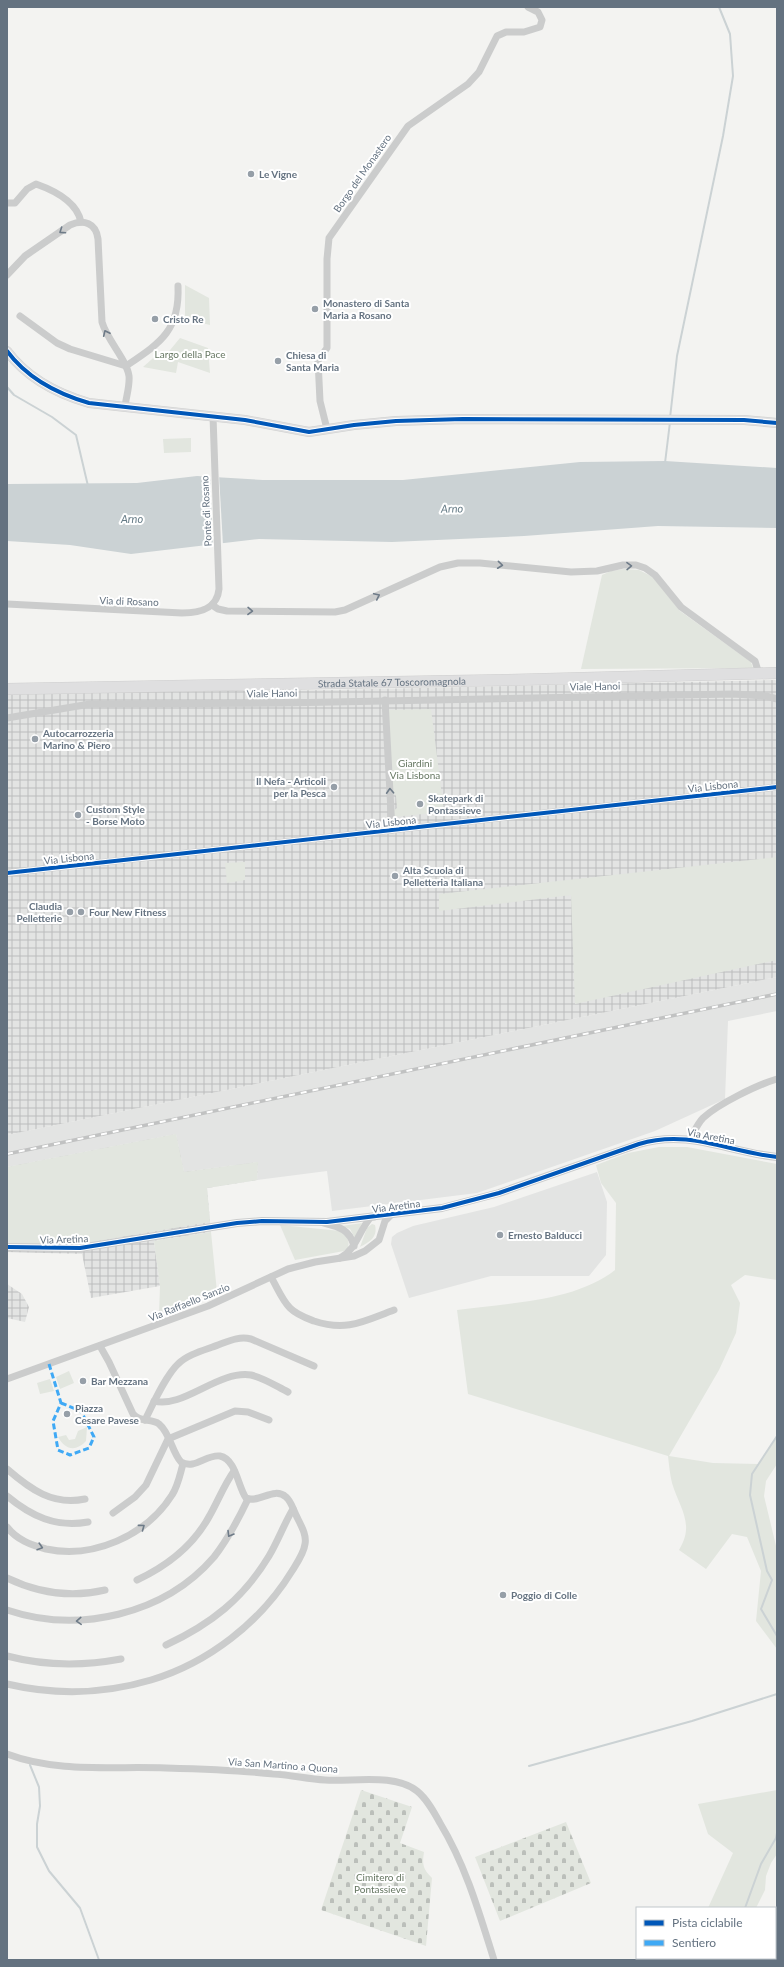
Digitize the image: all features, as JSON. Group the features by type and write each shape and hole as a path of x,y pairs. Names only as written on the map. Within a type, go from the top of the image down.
{"main road":[{"path":"7,351 28,373 73,399 89,403 267,423 306,432 396,421 463,419 744,420 777,423"},
{"name":"Strada Statale 67 Toscoromagnola","path":"7,689 508,680 777,673"}],"street":[{"name":"Borgo del Monastero","path":"327,429 320,401 318,360 327,348 327,259 329,238 408,126 468,84 479,72 497,36 506,32 524,32 540,27 542,20 538,12 528,7"},
{"path":"7,203 15,202 27,189 36,184 48,188 74,207 81,222"},
{"path":"7,275 25,256 70,225 81,222 91,224 97,231 102,322 108,336 126,366 129,375 125,407"},
{"path":"126,366 150,350 163,339 170,329 177,311 178,286"},
{"path":"20,316 57,343 70,349 126,366"},
{"name":"Ponte di Rosano","path":"212,605 218,594 213,416"},
{"path":"212,605 218,609 227,610 335,612 345,610 440,567 458,563 480,563 571,572 597,571 624,565 636,566 645,568 655,575 681,607 755,661 759,674"},
{"name":"Via di Rosano","path":"7,604 182,613 201,612 212,605"},
{"name":"Viale Hanoi","path":"7,718 90,704 283,703 734,694 766,696 777,699"},
{"path":"385,700 392,830"},
{"name":"Via Lisbona","path":"7,873 777,788"},
{"name":"Via Aretina","path":"690,1139 702,1119 710,1112 749,1090 777,1079"},
{"name":"Via Aretina","path":"7,1247 80,1248 237,1222 262,1220 320,1222 442,1208 477,1200 650,1141 667,1138 690,1139 777,1157"},
{"path":"340,1258 349,1252 354,1246 364,1226 371,1217 380,1219 384,1224 392,1214"},
{"path":"320,1222 346,1230 350,1235 354,1246"},
{"name":"Via Raffaello Sanzio","path":"7,1379 219,1302 271,1277 300,1266 354,1256 375,1243 381,1235 384,1224"},
{"path":"271,1277 284,1299 293,1310 306,1318 328,1326 350,1326 394,1310"},
{"path":"145,1420 154,1401 180,1363 191,1356 235,1339 251,1339 314,1366"},
{"path":"7,1684 59,1692 87,1692 114,1688 161,1677 206,1655 250,1622 286,1581 305,1546 305,1536 286,1496 278,1493 253,1500 248,1499 244,1495 234,1471 227,1460 218,1456 193,1464 183,1464 177,1457 159,1424 138,1419 133,1414 100,1346"},
{"path":"154,1401 170,1402 225,1378 242,1375 259,1378 288,1392"},
{"path":"113,1513 135,1497 146,1485 168,1439 235,1412 248,1412 269,1420"},
{"path":"7,1527 22,1540 53,1550 82,1551 108,1545 135,1532 156,1514 173,1493 183,1464"},
{"path":"7,1469 26,1485 46,1496 65,1501 85,1499"},
{"path":"137,1580 166,1564 187,1546 210,1516 234,1471"},
{"path":"7,1496 25,1510 46,1520 66,1524 88,1522"},
{"path":"7,1610 35,1618 61,1621 89,1620 118,1614 139,1607 174,1591 205,1566 231,1534 248,1499"},
{"path":"166,1645 206,1624 225,1609 244,1590 269,1556 293,1509"},
{"path":"7,1578 27,1587 51,1592 78,1594 105,1590"},
{"path":"7,1656 39,1662 65,1664 93,1664 121,1659"},
{"name":"Via San Martino a Quona","path":"7,1754 26,1761 68,1767 166,1768 274,1774 326,1780 374,1779 397,1783 416,1791 432,1808 456,1849 474,1894 494,1960"}],"shaded area":[{"path":"777,681 777,977 7,1135 7,693 328,690"},
{"path":"777,977 777,1011 728,1021 725,1099 655,1131 477,1193 332,1211 327,1171 257,1180 258,1162 184,1172 176,1134 7,1167 7,1135"},
{"path":"176,1134 184,1172 258,1162 257,1180 207,1188 211,1232 154,1241 160,1286 91,1298 82,1254 7,1252 7,1167"},
{"name":"Ernesto Balducci","path":"597,1172 607,1202 606,1255 589,1276 491,1276 409,1298 391,1244 392,1237 397,1233 413,1226 494,1207"},
{"path":"7,1284 22,1294 29,1307 25,1322 7,1318"}],"green space":[{"name":"Largo della Pace","path":"185,285 209,298 210,325 185,319"},
{"name":"Largo della Pace","path":"180,338 208,348 210,373 178,362 176,373 143,367 160,352 166,355"},
{"path":"191,438 191,452 164,453 163,439"},
{"path":"624,569 639,570 653,577 680,611 751,662 753,668 581,669 602,575 611,571"},
{"name":"Giardini Via Lisbona","path":"431,709 444,812 393,817 393,811 397,808 396,796 392,791 388,710"},
{"path":"777,857 777,960 575,1004 571,895 439,911 439,894"},
{"path":"245,862 245,880 227,883 225,863"},
{"path":"176,1134 184,1172 258,1162 257,1180 207,1188 210,1222 80,1244 7,1244 7,1167"},
{"path":"659,1147 687,1147 777,1164 777,1280 745,1275 731,1285 740,1303 736,1333 719,1370 669,1456 713,1463 758,1464 777,1436 777,1464 766,1481 764,1496 777,1550 777,1649 756,1621 761,1571 747,1537 732,1534 706,1569 679,1550 684,1541 686,1524 672,1483 668,1456 468,1394 457,1310 518,1303 560,1295 599,1281 615,1270 616,1203 601,1183 596,1165 628,1153"},
{"path":"362,1223 355,1238 350,1229 342,1226"},
{"path":"372,1224 375,1225 376,1229 374,1236 360,1247 367,1228"},
{"path":"280,1225 341,1231 348,1238 348,1248 344,1251 295,1260"},
{"path":"211,1232 217,1292 159,1315 160,1286 154,1241"},
{"path":"69,1371 74,1383 60,1389 56,1377"},
{"path":"50,1379 54,1391 40,1394 37,1383"},
{"path":"87,1427 86,1441 78,1447 67,1447 58,1437 66,1435 69,1440 75,1439 78,1431"},
{"name":"Cimitero di Pontassieve","path":"361,1790 412,1807 400,1843 424,1852 424,1866 432,1878 426,1946 321,1910"},
{"path":"777,1790 777,1854 771,1863 766,1876 765,1890 756,1907 708,1907 733,1853 708,1834 698,1804"},
{"path":"566,1822 591,1883 500,1921 475,1857"},
{"path":"777,1935 777,1960 661,1960 776,1959"}],"water":[{"name":"Arno","path":"665,461 777,468 777,528 658,526 524,536 392,542 259,539 131,554 70,545 7,541 7,484 137,483 197,476 263,480 403,480 580,462"}],"pier":[{"path":"210,475 219,475 223,545 213,546"}],"waterway":[{"path":"670,418 677,356 723,136 733,76 730,34 719,7"},
{"path":"7,387 14,395 52,417 76,435 88,486"},
{"path":"665,463 670,422"},
{"path":"777,1436 752,1474 750,1495 767,1571 772,1580 761,1609 777,1636"},
{"path":"529,1766 692,1721 777,1694"},
{"path":"30,1765 39,1787 40,1806 37,1824 37,1847 49,1871 80,1908 99,1960"},
{"path":"745,1907 761,1864 776,1838 777,1833"}],"railway":[{"path":"7,1154 777,994"}],"marked path":[{"path":"49,1364 61,1403 53,1421 58,1450 70,1455 89,1448 94,1437 81,1411 61,1403"}],"cycle path":[{"path":"7,351 15,361 44,384 66,395 89,403 245,420 309,432 354,425 396,421 463,419 744,420 777,423"},
{"path":"7,873 777,787"},
{"path":"7,1247 80,1248 237,1223 262,1221 327,1222 442,1208 499,1193 639,1144 657,1140 692,1140 777,1157"}],"place":[{"name":"Le Vigne","path":"251,174"},
{"name":"Monastero di Santa Maria a Rosano","path":"315,309"},
{"name":"Cristo Re","path":"155,319"},
{"name":"Chiesa di Santa Maria","path":"278,361"},
{"name":"Autocarrozzeria Marino & Piero","path":"35,739"},
{"name":"Il Nefa - Articoli per la Pesca","path":"334,787"},
{"name":"Skatepark di Pontassieve","path":"420,804"},
{"name":"Custom Style - Borse Moto","path":"78,815"},
{"name":"Alta Scuola di Pelletteria Italiana","path":"395,876"},
{"name":"Claudia Pelletterie","path":"70,912"},
{"name":"Four New Fitness","path":"81,912"},
{"name":"Ernesto Balducci","path":"500,1235"},
{"name":"Bar Mezzana","path":"83,1381"},
{"name":"Piazza Cesare Pavese","path":"67,1414"},
{"name":"Poggio di Colle","path":"503,1595"}]}
